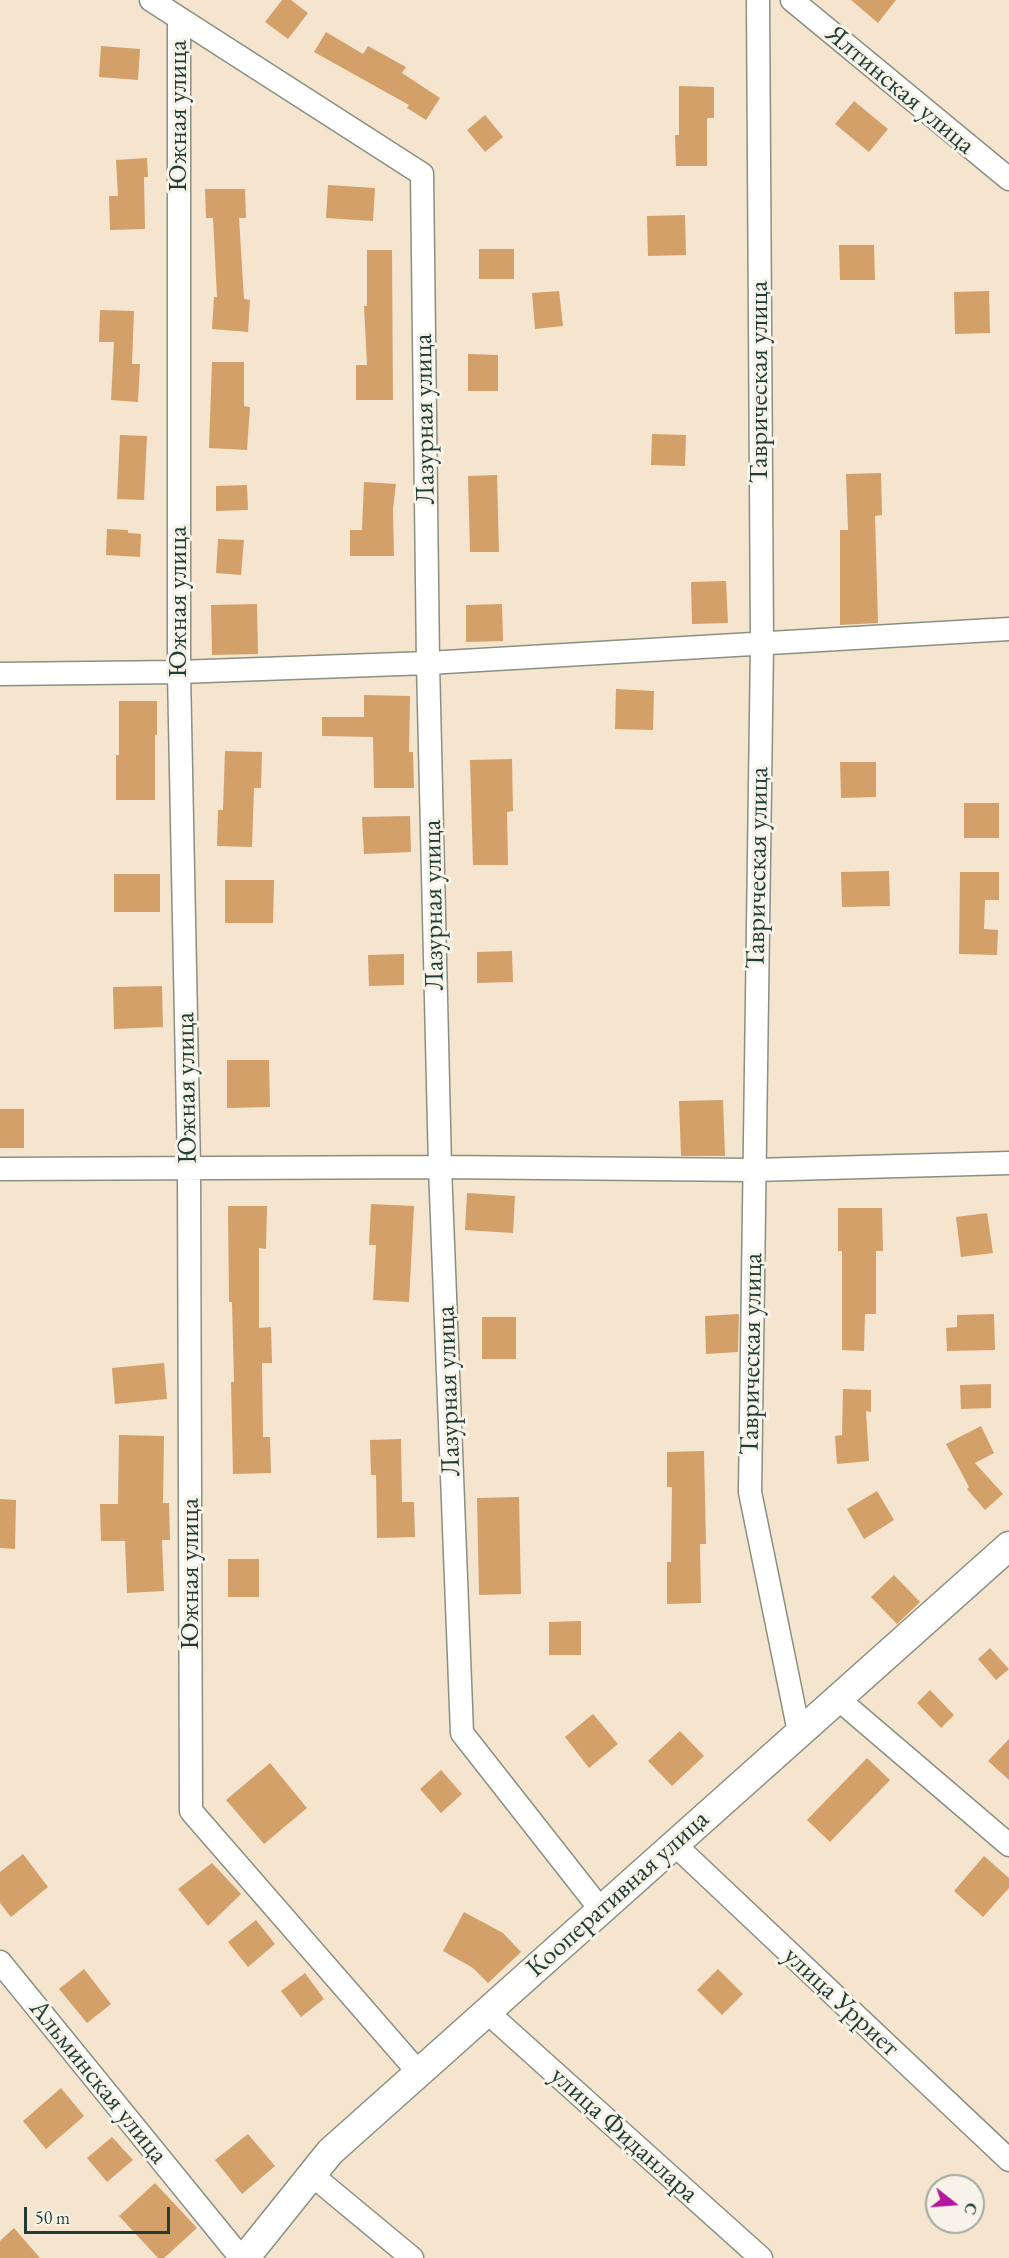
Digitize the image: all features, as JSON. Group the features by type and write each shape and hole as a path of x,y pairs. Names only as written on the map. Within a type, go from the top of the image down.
{"street":[{"name":"Лазурная улица","path":"151,0 422,174 428,663 440,1167 462,1733 601,1910"},
{"name":"Таврическая улица","path":"758,0 762,644 750,1492 799,1732"},
{"name":"Ялтинская улица","path":"792,0 1009,179"},
{"name":"Южная улица","path":"179,19 179,672 189,1168 191,1811 419,2073"},
{"path":"0,674 179,672 428,663 1009,629"},
{"path":"0,1169 440,1167 754,1170 1009,1163"},
{"name":"Кооперативная улица","path":"243,2258 330,2152 1009,1546"},
{"path":"837,1698 1009,1845"},
{"name":"улица Урриет","path":"674,1844 1009,2160"},
{"name":"Альминская улица","path":"0,1962 243,2258"},
{"name":"улица Фиданлара","path":"487,2012 761,2258"},
{"path":"312,2175 412,2258"}],"building":[{"path":"282,0 291,0 308,13 288,39 265,22"},
{"path":"851,0 896,0 878,23"},
{"path":"326,32 363,54 368,46 406,67 402,73 440,98 426,120 407,108 409,105 314,52"},
{"path":"101,46 140,49 138,80 99,77"},
{"path":"679,86 714,87 714,118 707,118 707,166 676,166 675,135 679,135"},
{"path":"854,101 888,129 869,152 835,124"},
{"path":"485,115 503,137 485,152 467,130"},
{"path":"147,158 148,177 144,177 145,229 110,230 109,196 118,196 116,160"},
{"path":"328,185 375,188 373,221 326,218"},
{"path":"205,189 245,189 246,218 239,218 244,299 250,300 248,332 212,329 214,297 217,297 213,218 206,218"},
{"path":"685,215 686,255 648,256 647,216"},
{"path":"839,245 874,245 875,280 840,280"},
{"path":"479,249 514,249 514,279 479,279"},
{"path":"367,250 392,250 393,400 356,400 356,365 367,365 364,306 367,306"},
{"path":"559,291 563,326 535,329 532,293"},
{"path":"989,291 990,333 955,334 954,292"},
{"path":"100,310 134,311 132,364 140,364 138,402 111,400 114,342 99,342"},
{"path":"468,354 498,355 498,391 468,391"},
{"path":"212,362 244,362 244,406 250,407 247,450 209,448"},
{"path":"652,434 686,435 685,466 651,465"},
{"path":"120,435 147,436 144,500 117,499"},
{"path":"881,473 882,515 875,516 878,623 840,625 840,530 848,530 846,474"},
{"path":"497,475 499,552 470,552 468,476"},
{"path":"364,482 396,484 393,509 394,556 350,556 350,530 362,530"},
{"path":"247,485 248,510 216,511 216,486"},
{"path":"107,529 128,530 128,533 141,534 140,557 106,555"},
{"path":"218,539 244,540 241,575 216,573"},
{"path":"726,581 728,623 692,624 691,582"},
{"path":"257,604 258,654 212,655 211,605"},
{"path":"502,604 503,641 466,642 466,605"},
{"path":"616,689 654,691 653,730 615,729"},
{"path":"364,695 410,696 409,752 413,752 414,788 374,788 373,737 322,736 322,717 364,717"},
{"path":"119,701 157,701 155,800 116,800"},
{"path":"225,751 262,752 261,788 254,788 252,847 217,846 218,810 223,810"},
{"path":"512,759 513,811 507,812 508,865 473,865 470,760"},
{"path":"840,762 876,762 876,797 841,798"},
{"path":"964,803 999,803 999,838 964,838"},
{"path":"410,816 411,852 364,854 362,817"},
{"path":"889,871 890,906 842,907 841,872"},
{"path":"960,872 999,872 999,900 985,900 984,929 998,930 997,955 959,954"},
{"path":"114,874 160,874 160,912 114,912"},
{"path":"225,880 274,880 273,923 225,923"},
{"path":"512,951 513,982 477,983 477,952"},
{"path":"404,954 404,985 369,986 368,955"},
{"path":"162,986 163,1027 114,1029 113,987"},
{"path":"227,1060 269,1060 270,1107 227,1108"},
{"path":"723,1100 725,1156 681,1156 679,1101"},
{"path":"0,1109 24,1109 24,1148 0,1148"},
{"path":"467,1193 515,1196 513,1233 465,1230"},
{"path":"371,1204 414,1206 409,1302 373,1300 376,1245 369,1245"},
{"path":"228,1206 267,1206 266,1249 259,1248 259,1328 271,1327 272,1363 262,1363 263,1437 270,1437 271,1473 233,1474 231,1382 234,1382 232,1302 229,1302"},
{"path":"838,1208 882,1208 883,1251 876,1251 876,1314 865,1314 864,1351 842,1350 842,1251 838,1251"},
{"path":"987,1213 993,1253 961,1257 956,1217"},
{"path":"739,1314 738,1352 706,1354 705,1316"},
{"path":"994,1314 995,1350 947,1351 946,1328 957,1327 957,1315"},
{"path":"482,1317 516,1317 516,1359 482,1359"},
{"path":"164,1363 167,1399 115,1404 112,1368"},
{"path":"991,1384 991,1408 961,1409 960,1385"},
{"path":"843,1389 871,1390 871,1412 866,1411 869,1461 837,1464 835,1436 842,1435"},
{"path":"981,1426 994,1453 975,1463 1003,1494 985,1510 967,1489 969,1487 946,1444"},
{"path":"119,1435 164,1436 163,1503 169,1503 170,1540 162,1540 164,1591 127,1593 125,1541 101,1541 100,1504 118,1504"},
{"path":"401,1439 402,1502 414,1502 415,1537 377,1538 376,1475 371,1475 370,1440"},
{"path":"704,1451 706,1544 700,1544 701,1603 667,1604 667,1562 671,1562 672,1487 667,1487 667,1452"},
{"path":"877,1491 894,1520 864,1539 847,1509"},
{"path":"519,1497 521,1594 479,1595 477,1498"},
{"path":"0,1499 16,1500 15,1549 0,1548"},
{"path":"228,1559 259,1559 259,1597 228,1597"},
{"path":"894,1575 920,1602 897,1624 871,1597"},
{"path":"581,1621 581,1655 549,1655 549,1622"},
{"path":"990,1648 1009,1669 996,1680 978,1659"},
{"path":"930,1690 954,1715 941,1728 917,1703"},
{"path":"593,1714 618,1744 589,1768 565,1737"},
{"path":"680,1731 704,1756 672,1786 648,1761"},
{"path":"1009,1739 1009,1780 988,1761"},
{"path":"867,1758 890,1780 830,1842 807,1820"},
{"path":"270,1763 307,1808 264,1844 226,1800"},
{"path":"441,1770 462,1794 441,1813 420,1789"},
{"path":"23,1854 48,1887 11,1917 0,1903 0,1872"},
{"path":"984,1856 1009,1878 1009,1888 983,1917 954,1891"},
{"path":"212,1863 241,1894 208,1926 178,1889"},
{"path":"464,1912 503,1933 521,1952 488,1983 473,1968 443,1951"},
{"path":"256,1920 275,1944 248,1967 228,1942"},
{"path":"84,1969 111,2004 87,2023 59,1989"},
{"path":"718,1969 743,1994 722,2015 697,1990"},
{"path":"305,1973 324,1999 301,2017 281,1991"},
{"path":"61,2088 84,2116 46,2149 23,2121"},
{"path":"248,2134 275,2166 242,2194 215,2160"},
{"path":"112,2137 133,2160 107,2182 87,2158"},
{"path":"155,2183 197,2228 164,2258 158,2258 119,2216"},
{"path":"14,2228 40,2258 0,2258 0,2241"}]}
